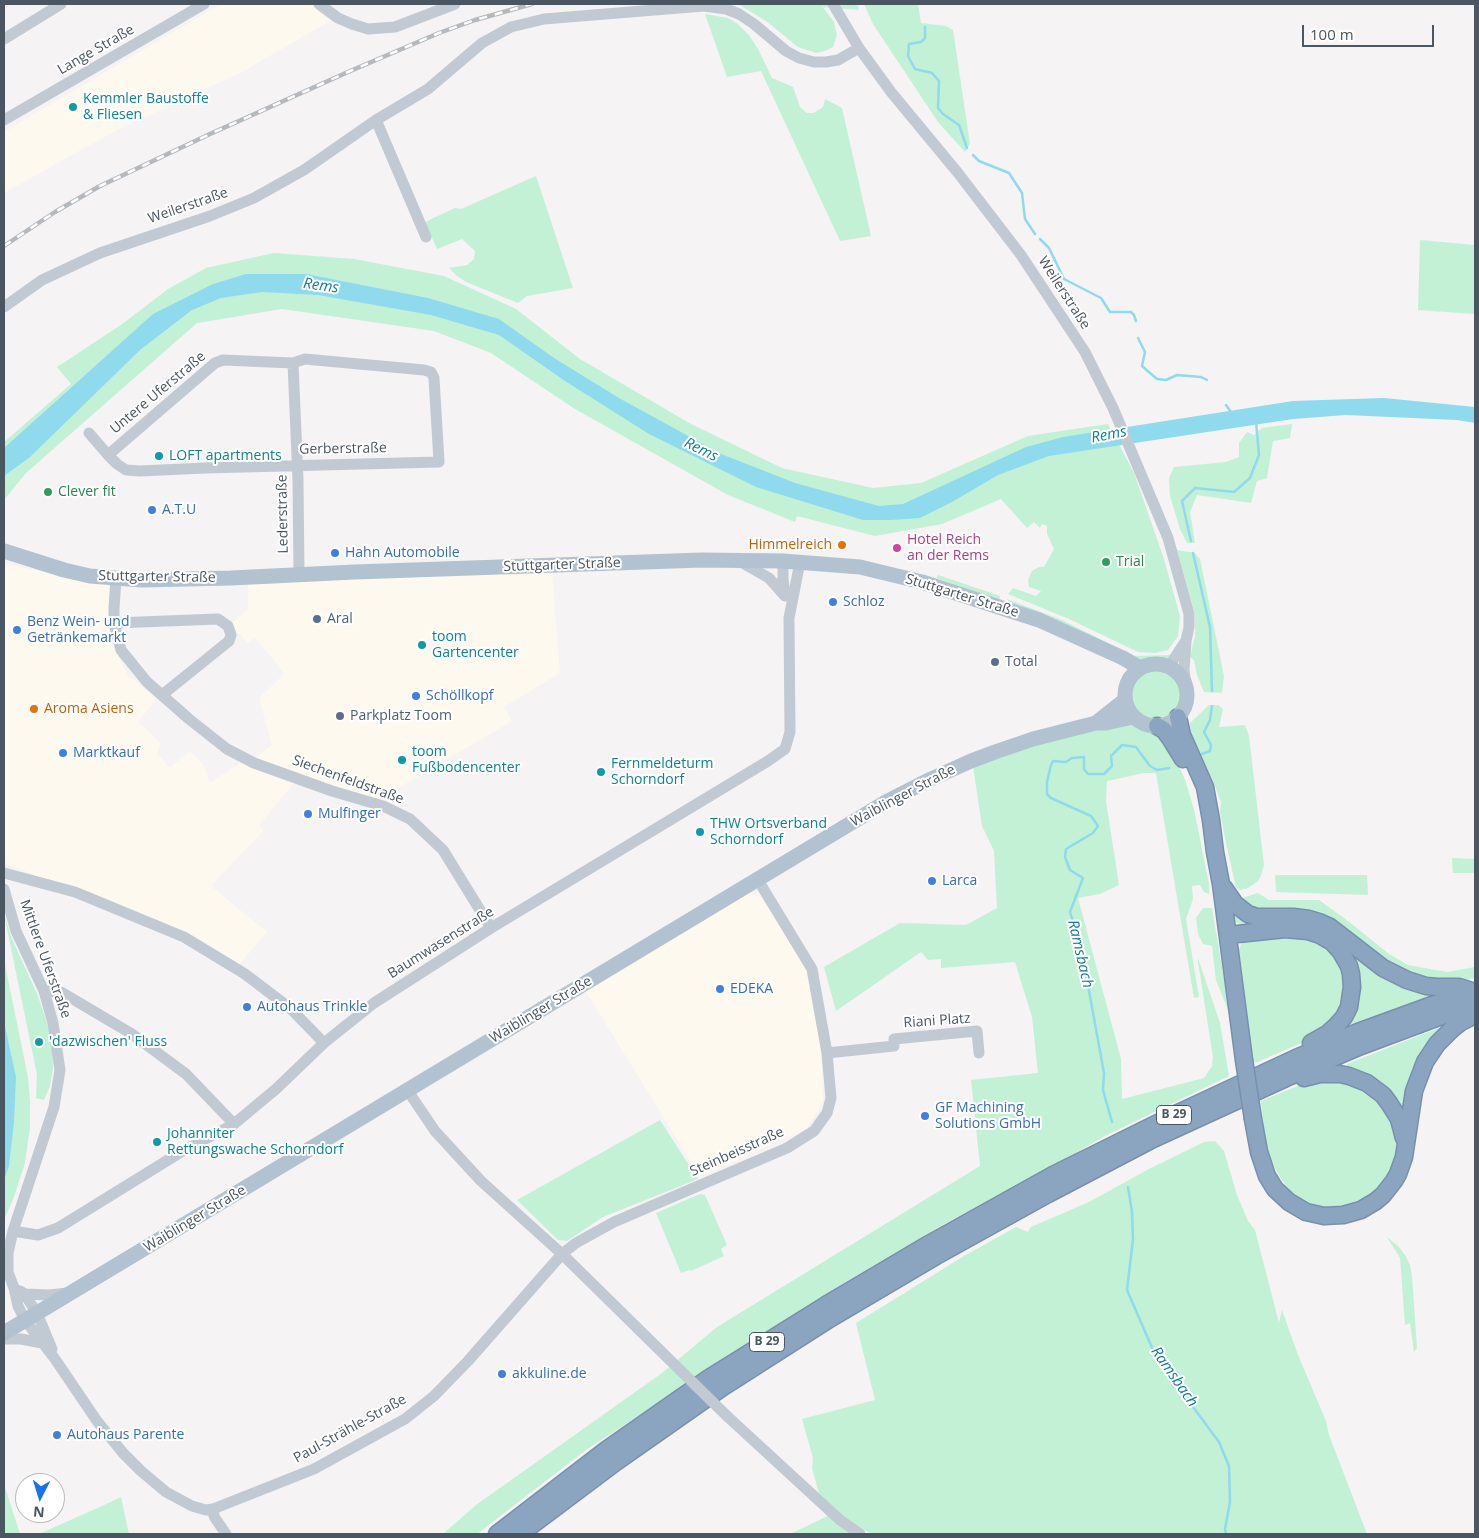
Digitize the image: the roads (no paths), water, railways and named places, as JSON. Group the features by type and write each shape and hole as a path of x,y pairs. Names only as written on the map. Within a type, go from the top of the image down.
{"highway":[{"path":"1178,717 1182,735 1204,787 1211,820 1253,1119 1263,1166 1275,1189 1289,1202 1306,1212 1315,1214 1343,1215 1361,1210 1376,1201 1389,1189 1402,1165 1414,1091 1425,1062 1437,1044 1452,1029 1475,1015"},
{"path":"1157,726 1164,730 1170,738 1189,773 1205,834 1214,852"},
{"path":"1221,884 1235,904 1248,914 1257,917 1293,917 1319,922 1330,927 1383,968 1398,976 1426,986 1459,987 1474,996"},
{"path":"1228,935 1285,929 1308,931 1332,942 1346,959 1352,987 1349,1007 1344,1017 1327,1034 1307,1045 1296,1058"},
{"name":"B 29","path":"497,1534 606,1450 709,1378 928,1244 1053,1175 1180,1112 1296,1058 1367,1029 1474,996"},
{"name":"B 29","path":"520,1534 616,1462 723,1387 831,1318 936,1256 1153,1139 1286,1078 1361,1046 1436,1018 1474,996"},
{"path":"1286,1078 1340,1074 1367,1084 1383,1095 1394,1111 1402,1128 1405,1148"}],"main road":[{"name":"Stuttgarter Straße","path":"4,550 64,570 116,579 195,579 737,560 783,561 860,567 922,582 1039,620 1123,658 1140,668"},
{"name":"Stuttgarter Straße","path":"1109,652 1124,672 1128,682"},
{"path":"1158,664 1167,667 1175,671 1186,686 1186,704 1178,717 1170,723 1157,726 1144,724 1133,717 1127,708 1125,691 1128,682 1140,668 1158,664"},
{"name":"Waiblinger Straße","path":"1096,723 1125,700"},
{"name":"Waiblinger Straße","path":"4,1333 870,812 931,779 995,752 1033,739 1096,723 1106,724 1133,717"}],"street":[{"path":"4,39 61,4"},
{"name":"Lange Straße","path":"4,120 204,4"},
{"path":"320,4 338,18 352,24 368,29 382,29 395,27 455,4"},
{"name":"Weilerstraße","path":"833,4 859,48 891,92 958,173 1021,255 1085,352 1113,408 1168,538 1189,614 1184,670 1186,686"},
{"name":"Weilerstraße","path":"4,307 42,280 100,253 210,216 254,198 304,170 376,120 428,90 482,43 511,27 544,19 704,6 726,9 739,14 786,51 806,60 826,62 838,60 859,48"},
{"path":"376,120 426,237"},
{"name":"Untere Uferstraße","path":"108,455 215,363 223,360 293,363 305,359 424,370 431,372 434,378"},
{"name":"Lederstraße","path":"293,363 298,466 299,575"},
{"name":"Gerberstraße","path":"89,433 117,464 126,470 133,471 439,462 434,378"},
{"path":"737,560 769,578 785,596"},
{"name":"Baumwasenstraße","path":"12,1231 38,1235 58,1228 182,1152 234,1124 276,1089 324,1043 374,1003 491,928 785,749 790,732 789,618 783,579 783,561"},
{"name":"Baumwasenstraße","path":"789,618 800,562"},
{"name":"Siechenfeldstraße","path":"116,579 114,623 121,650 147,682 162,696 227,749 254,763 332,791 383,806 410,819 443,850 491,928"},
{"path":"114,623 218,619 228,626 229,641 162,696"},
{"name":"Weilerstraße","path":"1167,667 1186,641"},
{"path":"4,873 76,892 184,937 245,974 291,1010 324,1043"},
{"name":"Steinbeisstraße","path":"562,1254 576,1243 614,1222 787,1148 814,1131 827,1114 831,1098 827,1053 812,969 758,880"},
{"name":"Mittlere Uferstraße","path":"4,889 16,931 44,991 54,1023 60,1070 54,1107 12,1231 8,1253 6,1273 14,1288 18,1306 31,1317"},
{"path":"44,991 61,992 132,1034 186,1074 234,1124"},
{"name":"Riani Platz","path":"827,1053 894,1046 894,1039 977,1031 980,1053"},
{"path":"408,1091 434,1131 481,1181 562,1254 728,1417 840,1520 860,1534"},
{"name":"Paul-Strähle-Straße","path":"212,1510 314,1469 405,1419 434,1396 468,1361 562,1254"},
{"path":"14,1288 25,1294 49,1295 72,1293"},
{"path":"31,1317 50,1344 55,1359"},
{"path":"31,1317 42,1343 97,1421 124,1454 166,1492 202,1510 212,1510 226,1534"},
{"path":"4,1340 21,1339 42,1343"}],"water":[{"name":"Rems","path":"246,274 306,274 428,298 499,319 554,358 619,398 721,454 795,483 879,506 903,504 1026,447 1063,437 1293,401 1384,398 1475,407 1475,423 1457,420 1346,415 1293,419 1049,456 998,475 920,518 863,520 756,487 649,434 565,381 499,335 431,315 318,295 262,292 221,298 192,310 140,350 30,457 4,476 4,448 153,314 213,284"},
{"path":"4,1022 16,1077 14,1122 9,1166 4,1180"}],"waterway":[{"path":"925,27 925,38 921,42 909,44 908,56 915,69 932,73 939,81 938,108 943,114 959,125 967,148"},
{"path":"973,155 979,161 1009,173 1022,193 1025,219 1035,234"},
{"path":"1040,239 1049,248 1064,279 1101,298 1110,312 1131,312 1136,321"},
{"path":"1138,338 1145,352 1142,366 1157,379 1166,380 1177,375 1201,377 1207,380"},
{"path":"1226,405 1231,412"},
{"name":"Ramsbach","path":"1191,541 1182,501 1195,488 1234,492 1250,478 1259,455 1256,422"},
{"name":"Ramsbach","path":"1193,553 1210,627 1212,691"},
{"name":"Ramsbach","path":"1202,754 1210,751 1211,745 1204,732 1210,720 1212,706"},
{"name":"Ramsbach","path":"1112,1122 1103,1090 1104,1073 1081,947 1070,912 1083,878 1070,870 1065,857 1066,849 1093,833 1098,826 1091,816 1051,798 1047,794 1047,782 1053,761 1066,762 1072,758 1084,757 1084,769 1088,774 1104,774 1112,766 1111,756 1122,745 1136,747 1150,766 1157,770 1169,768"},
{"name":"Ramsbach","path":"1128,1187 1132,1212 1133,1239 1127,1290 1153,1350 1219,1442 1229,1466 1230,1502 1225,1529 1226,1534"}],"railway":[{"path":"4,246 55,212 100,186 210,134 439,33 475,20 532,4"}],"place":[{"name":"Kemmler Baustoffe & Fliesen","path":"73,107"},
{"name":"LOFT apartments","path":"159,456"},
{"name":"Clever fit","path":"48,492"},
{"name":"A.T.U","path":"152,510"},
{"name":"Himmelreich","path":"842,545"},
{"name":"Hotel Reich an der Rems","path":"897,548"},
{"name":"Hahn Automobile","path":"335,553"},
{"name":"Trial","path":"1106,562"},
{"name":"Schloz","path":"833,602"},
{"name":"Aral","path":"317,619"},
{"name":"Benz Wein- und Getränkemarkt","path":"17,630"},
{"name":"toom Gartencenter","path":"422,645"},
{"name":"Total","path":"995,662"},
{"name":"Schöllkopf","path":"416,696"},
{"name":"Aroma Asiens","path":"34,709"},
{"name":"Parkplatz Toom","path":"340,716"},
{"name":"Marktkauf","path":"63,753"},
{"name":"toom Fußbodencenter","path":"402,760"},
{"name":"Fernmeldeturm Schorndorf","path":"601,772"},
{"name":"Mulfinger","path":"308,814"},
{"name":"THW Ortsverband Schorndorf","path":"700,832"},
{"name":"Larca","path":"932,881"},
{"name":"EDEKA","path":"720,989"},
{"name":"Autohaus Trinkle","path":"247,1007"},
{"name":"'dazwischen' Fluss","path":"39,1042"},
{"name":"GF Machining Solutions GmbH","path":"925,1116"},
{"name":"Johanniter Rettungswache Schorndorf","path":"157,1142"},
{"name":"akkuline.de","path":"502,1374"},
{"name":"Autohaus Parente","path":"57,1435"}]}
